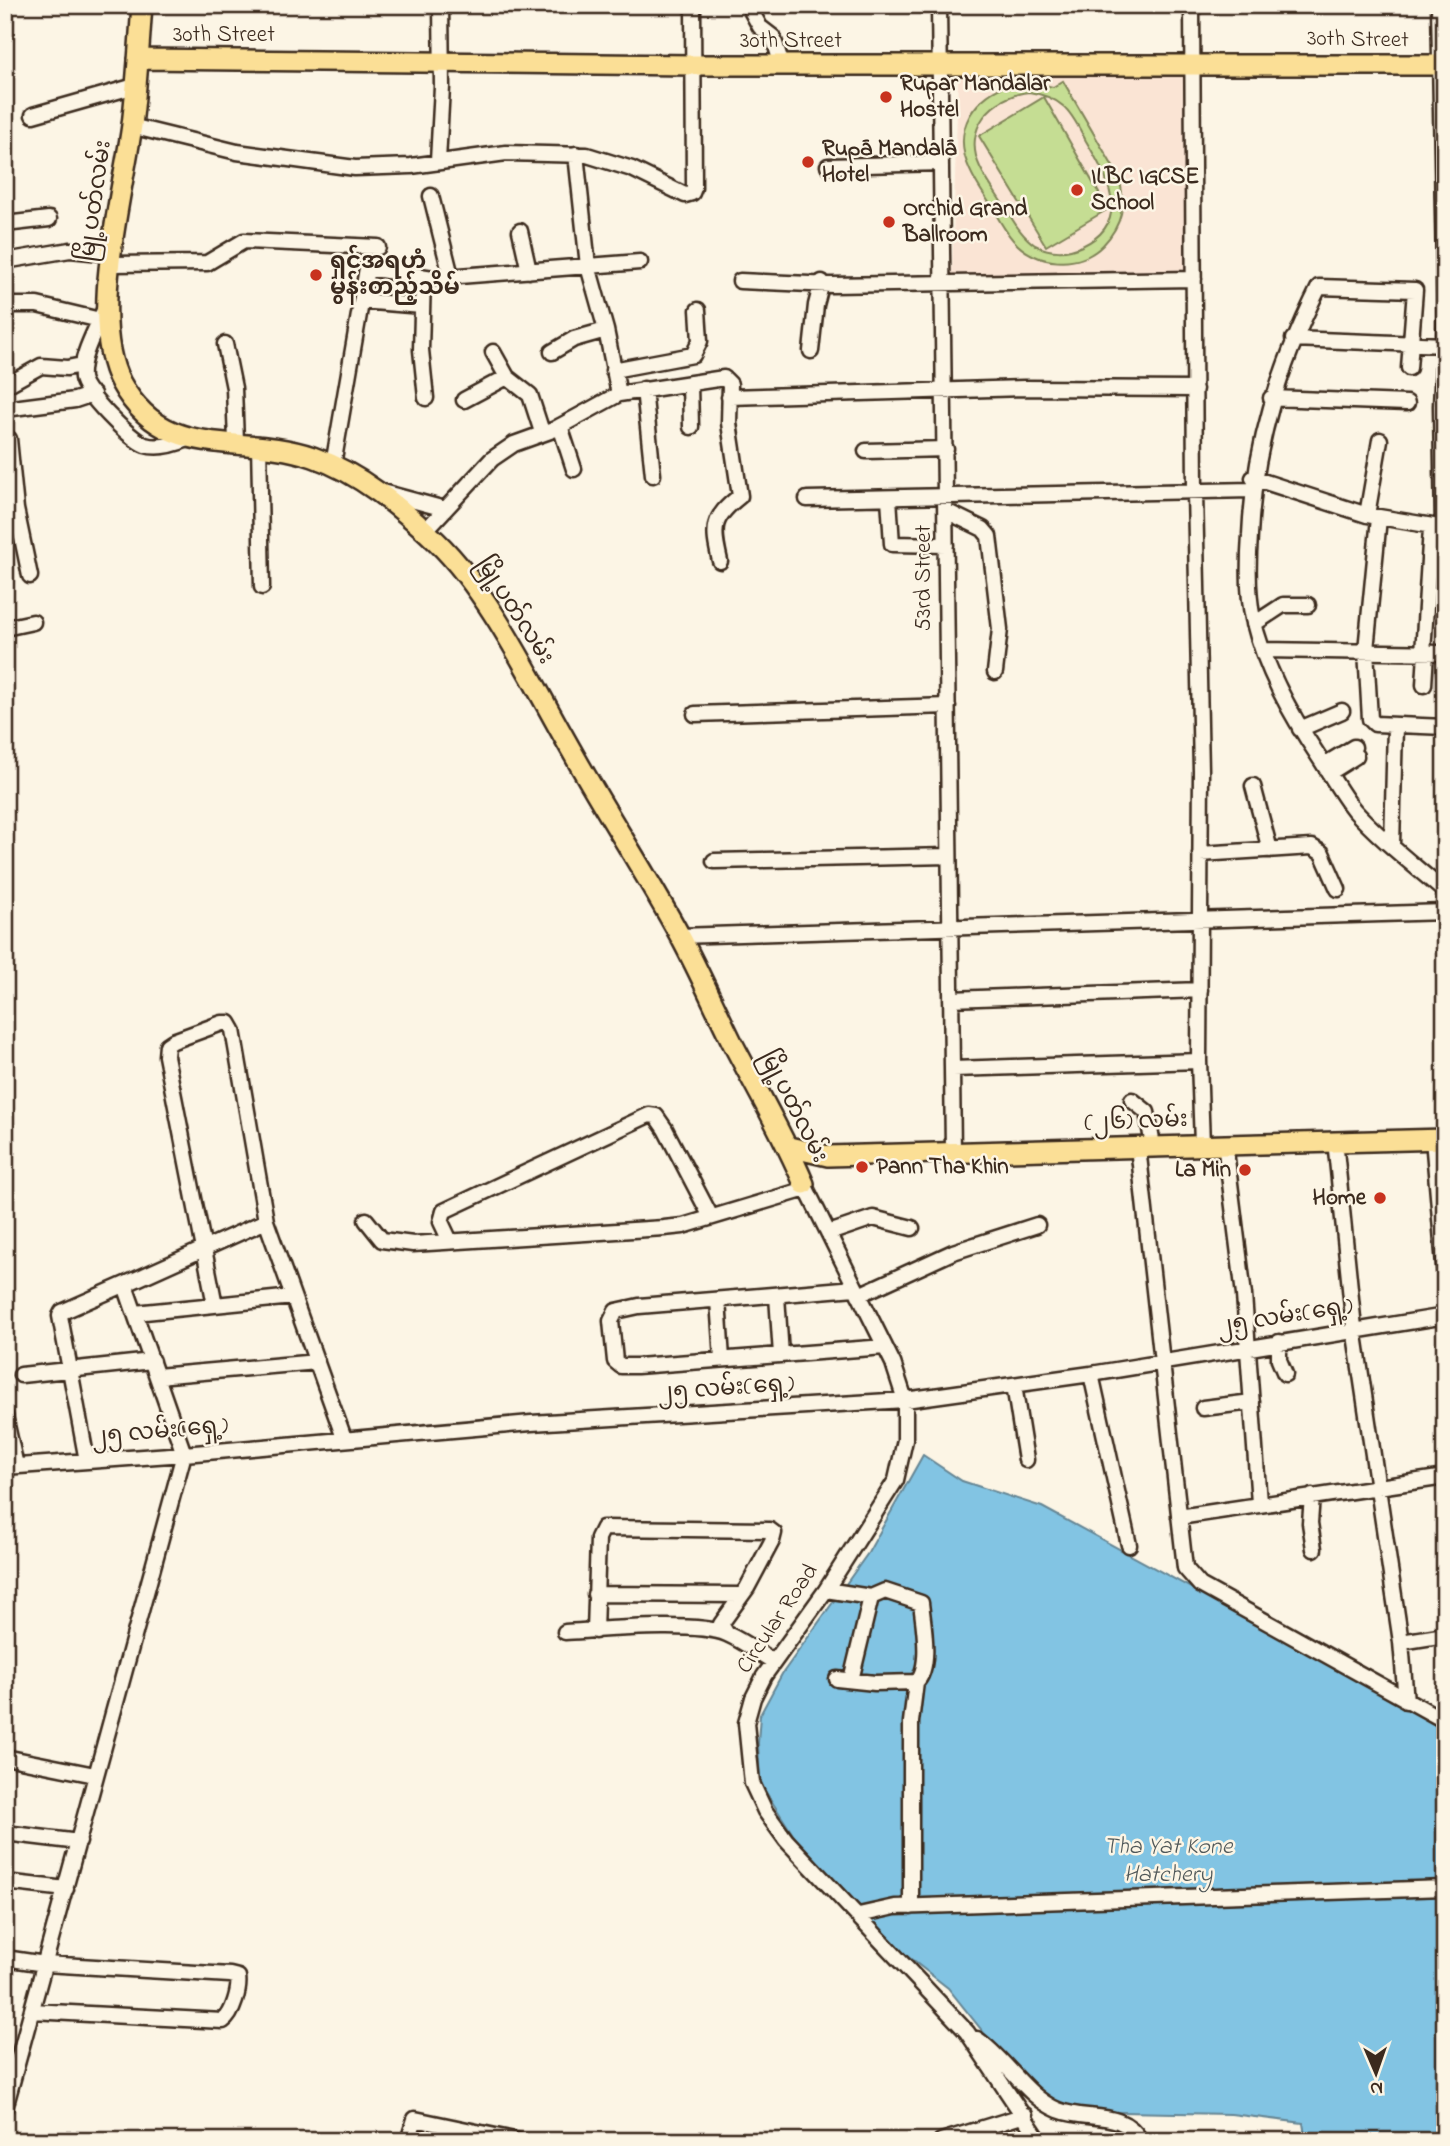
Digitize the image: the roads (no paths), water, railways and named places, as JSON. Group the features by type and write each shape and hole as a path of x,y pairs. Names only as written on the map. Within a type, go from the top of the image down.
{"main road":[{"name":"မြို့ပတ်လမ်း","path":"142,5 131,126 104,311 109,350 120,382 151,421 162,430 188,439 284,448 333,465 378,491 437,542 481,597 680,936 789,1147 805,1186"},
{"name":"30th Street","path":"138,59 694,65 1442,65"},
{"name":"(၂၆) လမ်း","path":"789,1147 828,1156 1439,1139"},
{"path":"805,1186 814,1166 828,1156"}],"street":[{"path":"438,161 441,5"},
{"path":"131,126 179,140 301,163 355,168 411,166 506,153 576,155 619,164 676,192 692,193 692,5"},
{"path":"748,5 760,27 773,37 782,65"},
{"name":"53rd Street","path":"939,5 953,1151"},
{"path":"1192,5 1200,853 1199,1061 1202,1144"},
{"path":"1424,685 1425,653 1440,528 1445,321 1439,5"},
{"path":"33,115 135,86"},
{"path":"576,155 588,266 606,330 619,394"},
{"path":"828,166 941,163"},
{"path":"431,196 451,276"},
{"path":"5,224 49,219"},
{"path":"520,231 529,271"},
{"path":"5,261 70,250 111,259 207,263 244,241 378,247"},
{"path":"333,465 367,268 423,278 640,262"},
{"path":"423,278 421,350 426,398"},
{"path":"740,281 822,282 832,285 1194,279"},
{"path":"811,351 816,305 822,282"},
{"path":"1409,368 1415,290 1322,285 1293,339 1272,398 1253,484 1248,558 1249,595 1254,624 1285,703 1326,769 1352,808 1445,892"},
{"path":"361,301 422,306"},
{"path":"5,305 104,311 82,365 82,382 118,425 145,445 174,444 188,439"},
{"path":"613,370 693,355 700,341 698,310"},
{"path":"552,352 574,339 606,330"},
{"path":"1293,339 1444,345"},
{"path":"225,344 234,388 236,442"},
{"path":"493,352 507,377 530,395 542,432"},
{"path":"5,386 41,366 67,368 82,365"},
{"path":"464,400 507,377"},
{"path":"424,532 492,459 542,432 560,426 619,394 728,379 740,496 723,509 715,522 720,561"},
{"path":"690,383 691,427"},
{"path":"729,397 945,390 1195,388"},
{"path":"644,389 653,475"},
{"path":"5,409 75,400 93,394"},
{"path":"1272,398 1407,403"},
{"path":"560,426 574,470"},
{"path":"5,436 9,439 16,509 30,576"},
{"path":"1380,440 1366,650 1371,723 1445,727"},
{"path":"259,444 262,587"},
{"path":"866,451 946,449"},
{"path":"807,499 890,498 946,504 1195,492 1253,484 1373,516 1440,528"},
{"path":"378,491 445,509"},
{"path":"890,498 892,544 947,545"},
{"path":"946,504 989,536 999,629 995,672"},
{"path":"1254,624 1283,605 1308,605"},
{"path":"5,628 33,622"},
{"path":"1264,650 1445,653"},
{"path":"695,714 948,706"},
{"path":"1300,729 1342,711"},
{"path":"1392,846 1395,726"},
{"path":"1326,769 1355,752"},
{"path":"1253,786 1270,850"},
{"path":"1200,853 1317,849 1331,868 1338,889"},
{"path":"714,861 949,856"},
{"path":"680,936 1445,912"},
{"path":"951,999 1200,990"},
{"path":"215,1305 166,1056 167,1045 222,1023 229,1023 233,1030 266,1221 344,1438"},
{"path":"953,1069 1199,1061"},
{"path":"1132,1100 1147,1112 1145,1146 1160,1360 1185,1568 1200,1585 1445,1721"},
{"path":"450,1241 442,1222 444,1211 649,1115 656,1116 665,1129 711,1217"},
{"path":"1439,1139 1445,1276"},
{"path":"1335,1140 1354,1328 1401,1642 1406,1701"},
{"path":"1225,1143 1248,1347 1259,1503"},
{"path":"366,1220 382,1240 413,1244 664,1228 711,1217 805,1186"},
{"name":"Circular Road","path":"805,1186 885,1347 905,1400 905,1440 896,1480 826,1590 774,1662 753,1698 746,1723 752,1783 765,1811 786,1840 968,2032 1040,2141"},
{"path":"829,1233 873,1218 912,1228"},
{"path":"87,1461 62,1312 266,1221"},
{"path":"885,1347 621,1366 615,1361 612,1350 611,1321 616,1311 831,1291 857,1292 953,1252 1037,1225"},
{"path":"5,2108 8,2087 66,1889 184,1454 135,1313 128,1283"},
{"path":"777,1296 781,1355"},
{"path":"135,1313 293,1297"},
{"path":"718,1300 722,1359"},
{"name":"၂၅ လမ်း(ရှေ့)","path":"10,1466 184,1454 344,1438 905,1400 1091,1374 1354,1328 1445,1316"},
{"path":"1279,1342 1279,1360 1285,1374"},
{"path":"22,1375 152,1361"},
{"path":"157,1376 317,1362"},
{"path":"1091,1374 1129,1545"},
{"path":"1014,1385 1026,1460"},
{"path":"1203,1408 1252,1402"},
{"path":"5,1416 10,1466"},
{"path":"1179,1517 1445,1477"},
{"path":"1312,1496 1310,1523 1314,1549"},
{"path":"596,1631 598,1538 603,1528 770,1530 774,1534 772,1541 747,1588 721,1624 727,1634"},
{"path":"826,1590 872,1597 885,1591 921,1603 925,1630 923,1674 916,1682 911,1722 911,1907"},
{"path":"595,1594 740,1595"},
{"path":"872,1597 844,1679 916,1682"},
{"path":"565,1632 708,1629 727,1634 774,1662"},
{"path":"1401,1642 1445,1635"},
{"path":"5,1757 95,1775"},
{"path":"5,1833 79,1842"},
{"path":"5,1882 66,1889"},
{"path":"859,1915 911,1907 1445,1888"},
{"path":"5,1958 45,1964 230,1975 238,1977 239,1983 229,2018 223,2021 32,2011"},
{"path":"968,2032 996,2052 1049,2106 1067,2114 1118,2120 1127,2124 1141,2141"},
{"path":"941,2141 1025,2115"},
{"path":"408,2141 415,2119 519,2141"}],"water":[{"name":"Tha Yat Kone Hatchery","path":"923,1455 962,1481 1042,1507 1445,1726 1445,2141 1306,2141 1303,2123 1231,2114 1064,2111 1004,2058 948,1988 883,1937 799,1844 760,1783 760,1715 782,1674 868,1553"}],"place":[{"name":"Rupar Mandalar Hostel","path":"886,97"},
{"name":"Rupā Mandalā Hotel","path":"808,162"},
{"name":"ILBC IGCSE School","path":"1077,190"},
{"name":"Orchid Grand Ballroom","path":"889,222"},
{"name":"ရှင်အရဟံ မွန်းတည့်သိမ်","path":"316,275"},
{"name":"Pann Tha Khin","path":"862,1167"},
{"name":"La Min","path":"1245,1170"},
{"name":"Home","path":"1380,1198"}]}
